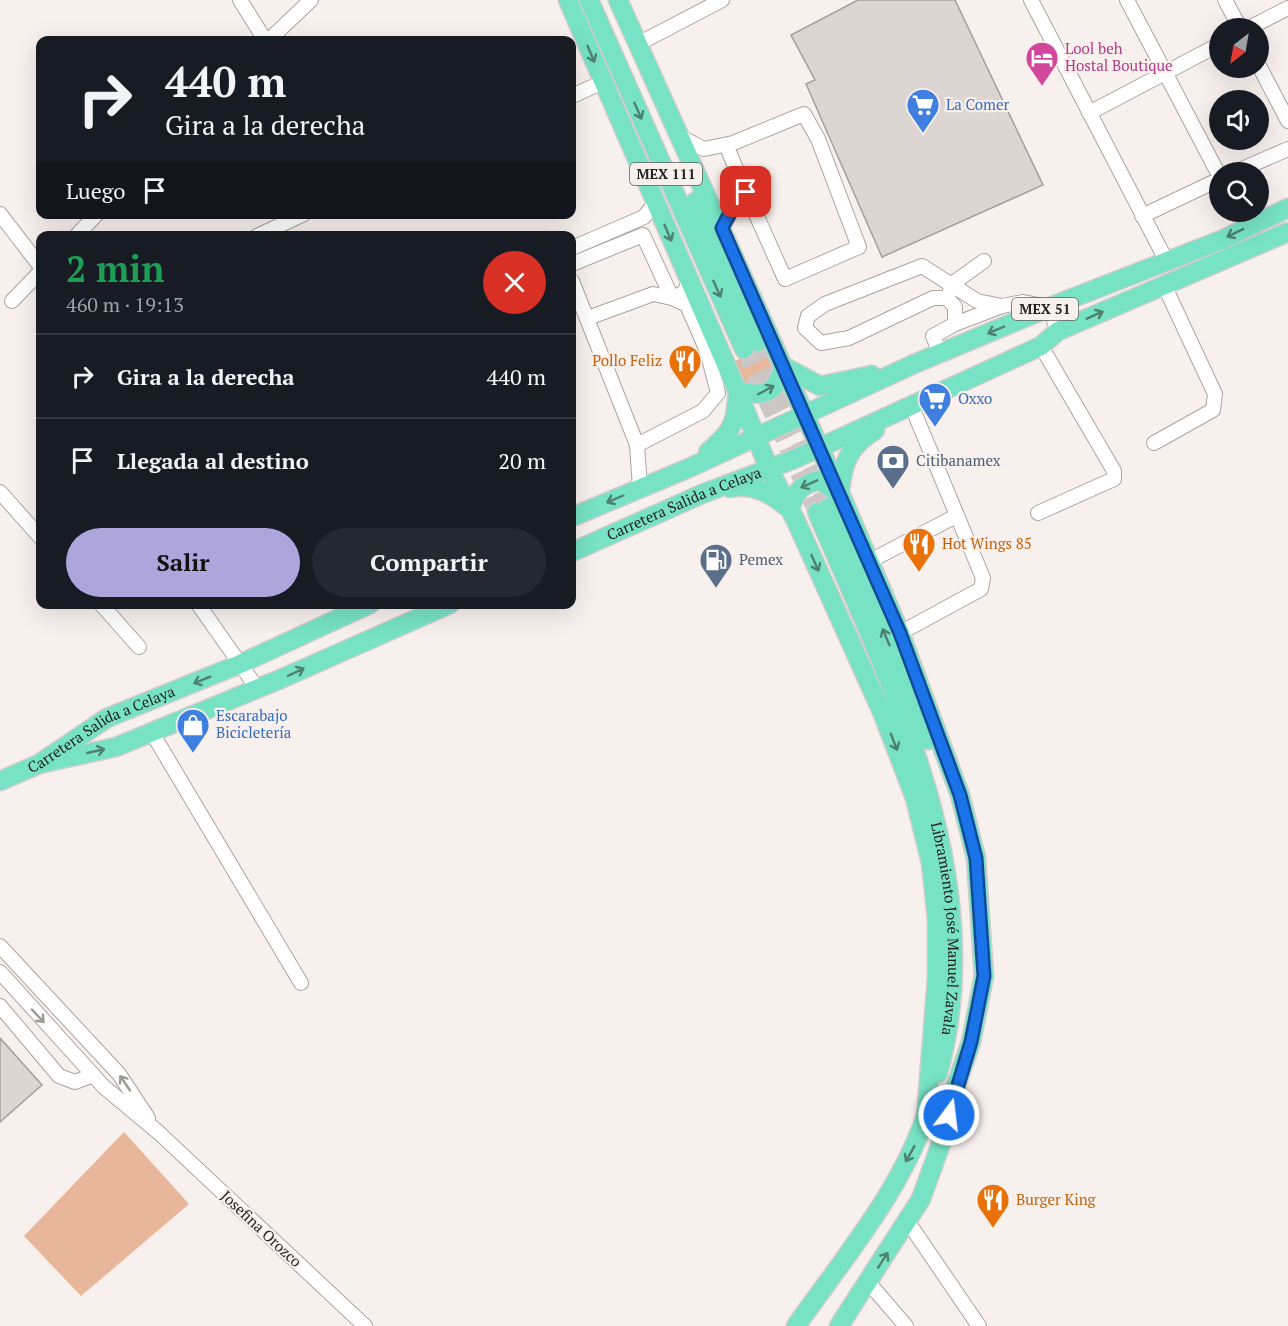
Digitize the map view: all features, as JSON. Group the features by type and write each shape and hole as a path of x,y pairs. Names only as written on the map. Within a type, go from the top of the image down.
{"main road":[{"path":"568,0 769,469 882,712 915,798 931,863 937,920 938,978 926,1117"},
{"name":"MEX 111","path":"589,0 751,346 607,0"},
{"path":"618,0 819,448 828,504"},
{"name":"MEX 51","path":"805,416 914,364 1049,307 1224,239 1288,208"},
{"name":"MEX 51","path":"819,448 1041,346 1058,331 1288,232"},
{"path":"783,366 820,386 914,364"},
{"path":"737,390 754,395 770,391 780,380 783,366"},
{"path":"689,468 724,439 736,418 737,390"},
{"path":"828,504 842,464 864,437 912,407"},
{"name":"Carretera Salida a Celaya","path":"576,515 805,416"},
{"name":"Carretera Salida a Celaya","path":"576,550 702,494 819,448"},
{"path":"790,510 794,495 804,484 819,480 828,504 868,562 900,633 960,795 976,858 984,976 971,1042 954,1092"},
{"path":"702,494 741,486 773,495 790,510"},
{"name":"Libramiento José Manuel Zavala","path":"828,504 908,687 932,749 960,837 968,890 972,957 970,1010 954,1092 943,1138 921,1199 838,1326"},
{"name":"Libramiento José Manuel Zavala","path":"796,1326 893,1185 921,1134 949,1034 953,949 936,817 915,750 828,504"},
{"name":"Carretera Salida a Celaya","path":"39,764 107,718 240,664 357,609"},
{"path":"364,609 374,638"},
{"name":"Carretera Salida a Celaya","path":"39,764 116,747 439,609"},
{"path":"0,781 39,764"}],"street":[{"path":"240,0 264,36"},
{"path":"271,36 310,0"},
{"path":"638,44 722,0"},
{"path":"1031,0 1166,260"},
{"path":"1127,0 1212,162"},
{"path":"1225,0 1235,18"},
{"path":"1268,18 1288,8"},
{"path":"1089,112 1209,50"},
{"path":"1265,78 1288,121"},
{"path":"576,94 603,82"},
{"path":"679,136 704,149 726,145 804,114 818,139 859,247 785,279 726,145"},
{"path":"1258,162 1288,149"},
{"path":"1142,216 1209,183"},
{"path":"722,228 739,196 746,192"},
{"path":"576,246 644,217 655,203"},
{"path":"0,214 36,261"},
{"path":"81,231 92,219"},
{"path":"268,231 293,219"},
{"path":"576,262 643,235 672,298"},
{"path":"947,298 952,284 984,261"},
{"path":"955,324 955,307 947,298 933,298 849,338 821,343 805,328 808,316 825,304 922,266 977,301 1002,306"},
{"path":"12,300 36,276"},
{"path":"672,298 685,292 688,281"},
{"path":"1154,443 1213,410 1215,394 1164,285"},
{"path":"576,290 637,445 640,488"},
{"path":"588,318 653,294 672,298 687,305 707,351 718,393 703,411 637,445"},
{"path":"940,353 933,336 955,324 1002,306 1023,302 1049,307 1058,331"},
{"path":"1038,513 1113,479 1114,471 1041,346"},
{"path":"900,633 981,589 982,578 912,407"},
{"path":"0,492 36,532"},
{"path":"868,562 956,516"},
{"path":"105,609 139,647"},
{"path":"202,609 257,688"},
{"path":"151,731 301,983"},
{"name":"Josefina Orozco","path":"0,946 119,1074 158,1132"},
{"name":"Josefina Orozco","path":"0,972 93,1075 158,1132 365,1326"},
{"path":"0,1006 59,1076 75,1082 93,1075"},
{"path":"908,1222 979,1326"},
{"path":"868,1283 906,1326"}],"shaded area":[{"path":"763,347 774,371 767,385 744,385 733,362"},
{"path":"124,1132 189,1204 81,1296 24,1236"}],"building":[{"name":"La Comer","path":"858,0 955,0 1043,185 882,257 806,84 815,80 791,35"},
{"path":"0,1038 42,1085 0,1122"}],"tunnel":[{"path":"758,342 829,507"},
{"path":"744,349 817,512"}],"place":[{"name":"Lool beh Hostal Boutique","path":"1042,87"},
{"name":"La Comer","path":"923,134"},
{"name":"Pollo Feliz","path":"685,390"},
{"name":"Oxxo","path":"935,428"},
{"name":"Citibanamex","path":"893,490"},
{"name":"Hot Wings 85","path":"919,573"},
{"name":"Pemex","path":"716,589"},
{"name":"Escarabajo Bicicletería","path":"193,754"},
{"name":"Burger King","path":"993,1229"}],"route":[{"path":"746,192 739,196 722,228 900,633 960,795 976,858 984,976 971,1042 954,1092 949,1115"}]}
